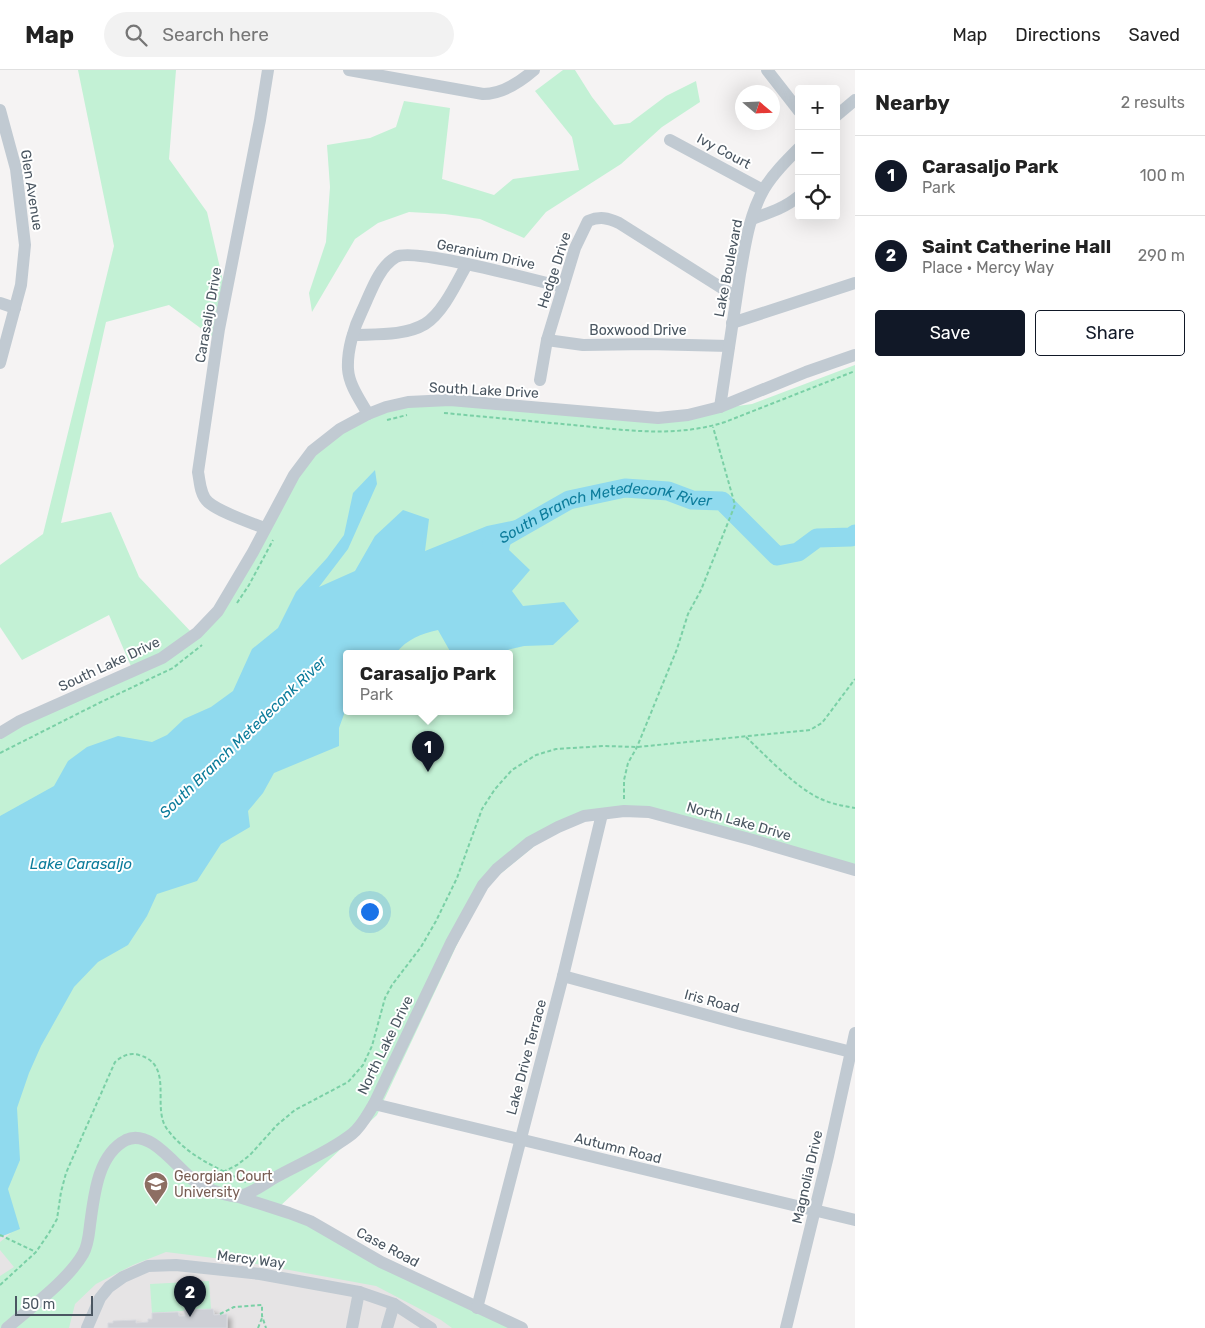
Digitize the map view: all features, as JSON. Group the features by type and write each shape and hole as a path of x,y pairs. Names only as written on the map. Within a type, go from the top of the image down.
{"street":[{"name":"Carasaljo Drive","path":"264,528 233,516 207,501 201,490 198,472 219,329 268,70"},
{"path":"349,70 482,94 500,91 521,81 534,70"},
{"path":"767,70 795,106"},
{"path":"840,113 855,100"},
{"name":"Glen Avenue","path":"0,110 16,169 25,245 21,285 0,363"},
{"name":"Ivy Court","path":"670,140 763,190"},
{"name":"Lake Boulevard","path":"720,407 736,297 752,218 763,190 775,173 795,152"},
{"path":"752,218 773,212 795,199"},
{"name":"Hedge Drive","path":"540,380 547,340 563,287 575,248 588,221 596,218 608,218 619,223 736,297"},
{"name":"Geranium Drive","path":"368,414 353,387 348,370 350,349 358,317 378,277 389,263 398,256 405,254 447,259 563,287"},
{"path":"353,335 403,332 426,323 439,310 467,264"},
{"path":"732,323 855,282"},
{"path":"0,303 15,308"},
{"name":"Boxwood Drive","path":"547,340 583,344 729,346"},
{"name":"South Lake Drive","path":"0,733 20,721 162,658 197,633 218,611 254,552 264,528 294,475 312,451 340,429 368,414 386,407 408,402 450,400 658,418 688,415 720,407 806,372 855,355"},
{"name":"North Lake Drive","path":"239,1196 258,1188 339,1143 363,1123 374,1104 451,943 482,885 530,842 558,827 584,816 624,811 649,812 855,870"},
{"name":"Lake Drive Terrace","path":"477,1308 519,1139 563,976 602,814"},
{"name":"Iris Road","path":"563,976 740,1024 853,1052"},
{"name":"Magnolia Drive","path":"786,1328 853,1052 855,1033"},
{"name":"Autumn Road","path":"374,1104 855,1220"},
{"path":"7,1328 64,1277 84,1253 100,1175 112,1150 120,1143 138,1137 146,1139 195,1181 216,1192 239,1196"},
{"name":"Case Road","path":"239,1196 310,1221 381,1262 522,1328"},
{"name":"Mercy Way","path":"87,1328 100,1298 109,1287 123,1277 148,1266 176,1265 260,1274 359,1292 394,1304 431,1328"},
{"path":"352,1328 359,1292"},
{"path":"387,1328 394,1304"}],"path":[{"path":"437,412 646,432 688,430 713,426 855,371"},
{"path":"385,420 409,414"},
{"path":"624,811 624,780 628,763 637,748 677,649 688,614 702,590 735,505 713,426"},
{"path":"236,604 274,540"},
{"path":"0,753 173,668 191,655 204,642"},
{"path":"223,1172 237,1165 250,1154 278,1124 295,1110 348,1082 363,1065 372,1046 385,998 392,985 421,947 436,921 457,878 482,809 495,788 512,770 536,755 556,749 604,746 637,748 810,730 822,723 855,679"},
{"path":"746,737 776,767 820,798 855,808"},
{"path":"0,1285 36,1252 57,1218 66,1173 115,1062 123,1055 137,1054 146,1057 154,1064 159,1073 161,1113 165,1127 179,1142 205,1164 258,1188"},
{"path":"0,1235 36,1252"},
{"path":"220,1314 234,1307 262,1305 262,1316 258,1328"},
{"path":"262,1316 266,1328"}],"shaded area":[{"name":"Georgian Court University","path":"239,1197 523,1328 0,1328 0,1237 20,1229"}],"green space":[{"path":"78,70 176,70 169,159 207,212 224,285 214,338 169,305 106,322 61,523 111,512 139,577 194,635 218,611 294,475 340,429 408,402 652,418 752,404 855,365 855,870 624,811 558,827 484,887 377,1115 278,1208 520,1328 452,1328 441,1320 376,1286 246,1262 166,1252 133,1265 96,1284 75,1304 69,1328 0,1328 0,1276 14,1267 0,1250 0,1242 11,1233 0,1237 0,732 133,671 109,615 22,660 0,627 0,565 43,534 114,246"},
{"path":"563,70 575,70 592,97 614,125 630,123 666,96 696,81 700,102 662,127 621,164 546,212 524,238 480,219 445,214 409,212 378,223 355,239 312,312 309,293 326,242 330,187 327,145 370,138 396,127 404,101 450,108 442,179 494,195 513,179 579,170 572,137 535,91"},
{"path":"209,1281 211,1309 152,1313 150,1284"}],"water":[{"name":"Lake Carasaljo","path":"375,470 377,484 348,549 319,587 355,571 375,536 403,510 429,519 425,551 487,526 516,520 509,550 530,570 512,591 523,606 564,602 579,621 553,645 524,646 507,650 449,650 438,630 415,638 399,650 343,650 344,715 339,728 339,746 274,773 263,793 248,811 250,827 221,844 197,881 157,894 147,916 128,945 98,962 74,987 41,1046 17,1108 20,1160 8,1189 20,1229 0,1237 0,816 54,786 68,761 87,747 118,736 152,742 167,735 184,719 211,707 233,691 252,649 278,628 296,592 327,558 344,535 353,493"}],"building":[{"path":"213,1309 214,1315 227,1314 227,1328 108,1328 108,1323 113,1323 113,1321 136,1320 136,1323 148,1322 148,1319 152,1319 152,1313 178,1312 179,1316 185,1316 184,1310"}],"waterway":[{"name":"South Branch Metedeconk River","path":"492,544 569,500 625,488 668,491 692,500 722,501 777,556 798,552 817,538 851,537 855,534"}],"place":[{"name":"Carasaljo Park","path":"428,772"},
{"name":"Georgian Court University","path":"156,1205"},
{"name":"Saint Catherine Hall","path":"190,1317"}]}
